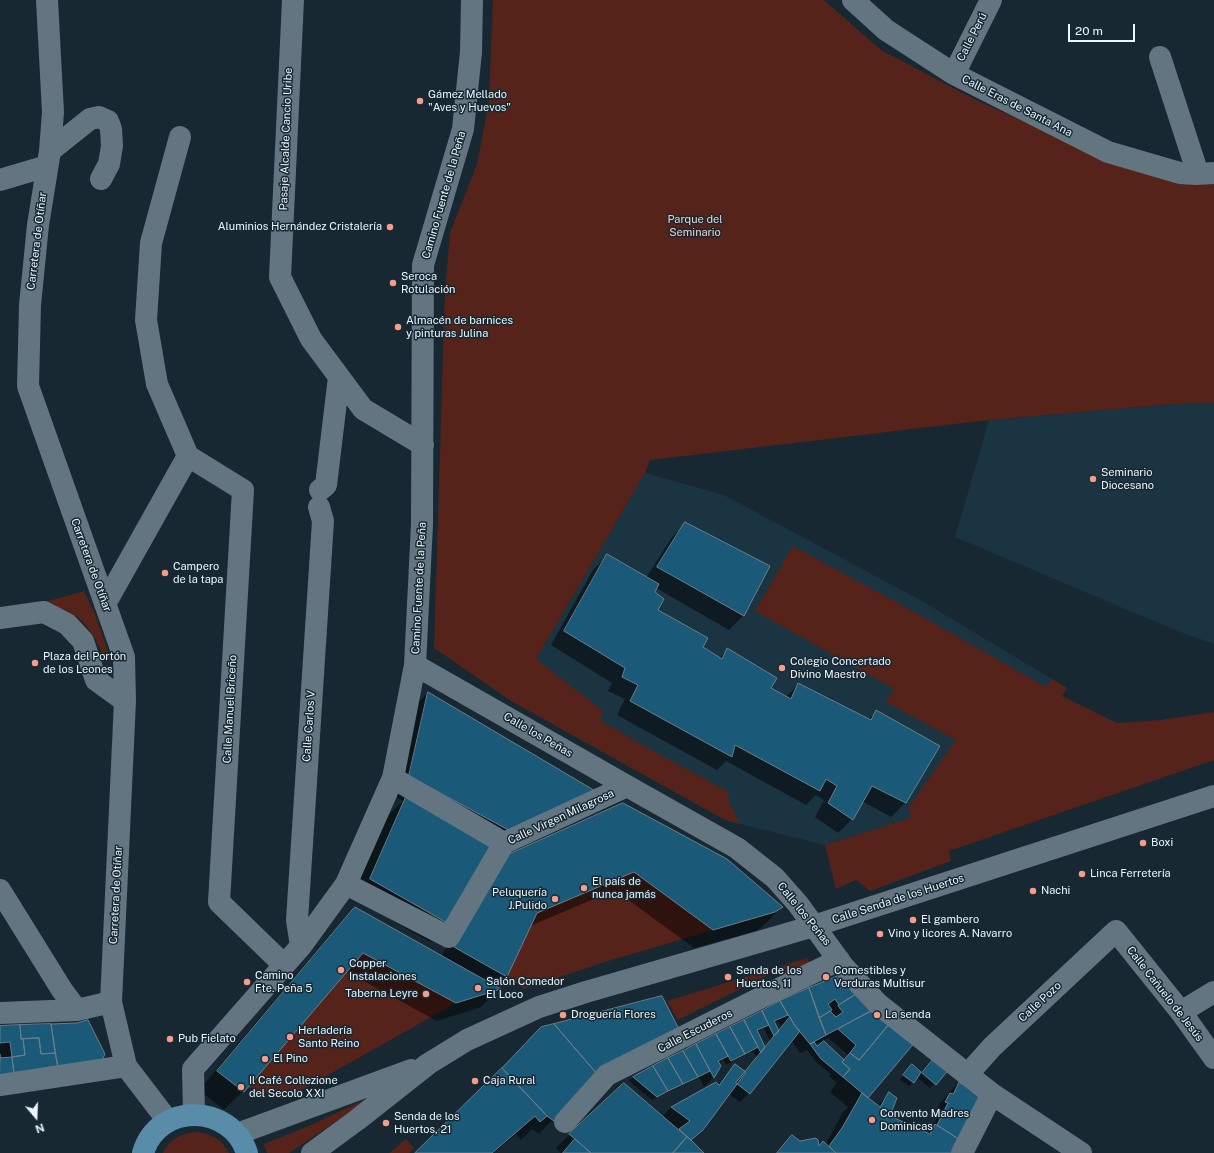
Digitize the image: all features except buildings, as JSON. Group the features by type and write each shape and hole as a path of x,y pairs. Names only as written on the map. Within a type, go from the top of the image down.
{"main road":[{"path":"143,1153 149,1139 158,1129 181,1116 194,1114 218,1119 228,1126 242,1144"}],"street":[{"name":"Carretera de Otíñar","path":"47,0 53,112 38,225 30,305 28,386 124,657 125,701 110,1002 126,1066 168,1122"},
{"name":"Pasaje Alcalde Cancio Uribe","path":"293,0 280,277 310,339 339,377"},
{"name":"Camino Fuente de la Peña","path":"194,1114 193,1069 301,946 346,884 393,778 415,665 422,524 423,265 463,129 471,52 472,0"},
{"name":"Calle Eras de Santa Ana","path":"853,0 886,30 954,74 1108,152 1180,173 1206,174 1160,58"},
{"name":"Calle Perú","path":"954,74 991,0"},
{"path":"0,180 48,158 90,119 99,116 108,121 111,129 112,146 109,164 100,179"},
{"path":"105,604 188,456 157,384 146,320 151,243 180,136"},
{"path":"339,377 363,409 422,445"},
{"name":"Calle Carlos V","path":"301,946 297,920 323,521 320,499 326,485 339,377"},
{"name":"Calle Manuel Briceño","path":"188,456 243,490 219,902 284,965"},
{"path":"0,618 44,612 68,624 83,641 96,680 125,701"},
{"name":"Calle los Peñas","path":"415,665 737,848 775,878 798,904 839,960 878,1004 992,1094 1081,1153"},
{"path":"393,778 504,843"},
{"name":"Calle Virgen Milagrosa","path":"346,884 449,937 504,843 627,786"},
{"name":"Calle Senda de los Huertos","path":"312,1153 357,1120 428,1064 467,1040 540,1007 586,992 814,926 1214,796"},
{"path":"0,890 62,990 77,1010"},
{"name":"Calle Cañuelo de Jesús","path":"1116,931 1181,1012 1214,1058"},
{"name":"Calle Pozo","path":"967,1075 992,1047 1116,931"},
{"name":"Calle Escuderos","path":"565,1122 607,1075 839,960"},
{"path":"1181,1012 1214,992"},
{"path":"0,1013 77,1010 110,1002"},
{"name":"Calle Senda de los Huertos","path":"242,1144 428,1064"},
{"path":"0,1085 126,1066"},
{"path":"962,1153 992,1094"}],"shaded area":[{"name":"Seminario Diocesano","path":"1214,403 1214,644 1180,632 955,537 989,420 1174,404"},
{"name":"Colegio Concertado Divino Maestro","path":"645,473 724,495 922,601 1067,688 1006,786 964,802 825,845 725,820 511,701"}],"green space":[{"name":"Parque del Seminario","path":"493,0 824,0 881,50 976,100 1109,159 1214,179 1214,403 1174,404 989,420 650,460 645,473 536,659 603,711 600,720 644,746 729,792 728,800 740,824 725,820 511,701 434,648 445,291 450,233 477,164 489,101"},
{"path":"793,546 916,613 1046,687 1052,679 1067,688 1062,696 1117,723 1160,720 1214,712 1214,760 949,851 951,861 870,891 856,880 836,889 825,845 911,818 909,807 956,740 886,702 894,689 755,611"},
{"path":"84,591 95,614 111,661 105,662 94,637 82,621 73,614 64,610 41,603"},
{"path":"634,872 713,930 605,962 524,989 507,977 537,913"},
{"path":"363,953 456,1003 289,1097 279,1099 247,1087"},
{"path":"807,958 810,963 781,977 776,971 678,1020 667,1001"},
{"path":"379,1093 289,1153 267,1153 264,1144 309,1126"},
{"path":"195,1132 211,1135 223,1144 229,1153 163,1153 169,1144 176,1138"},
{"path":"406,1139 414,1148 409,1153 389,1153"}],"place":[{"name":"Gámez Mellado \"Aves y Huevos\"","path":"420,101"},
{"name":"Aluminios Hernández Cristalería","path":"390,227"},
{"name":"Seroca Rotulación","path":"393,283"},
{"name":"Almacén de barnices y pinturas Julina","path":"398,327"},
{"name":"Seminario Diocesano","path":"1093,479"},
{"name":"Campero de la tapa","path":"165,573"},
{"name":"Plaza del Portón de los Leones","path":"35,663"},
{"name":"Colegio Concertado Divino Maestro","path":"782,668"},
{"name":"Boxi","path":"1143,843"},
{"name":"Linca Ferretería","path":"1082,874"},
{"name":"El país de nunca jamás","path":"584,888"},
{"name":"Nachi","path":"1033,891"},
{"name":"Peluquería J.Pulido","path":"555,899"},
{"name":"El gambero","path":"913,920"},
{"name":"Vino y licores A. Navarro","path":"880,934"},
{"name":"Copper Instalaciones","path":"341,970"},
{"name":"Senda de los Huertos, 11","path":"728,977"},
{"name":"Comestibles y Verduras Multisur","path":"826,977"},
{"name":"Camino Fte. Peña 5","path":"247,982"},
{"name":"Salón Comedor El Loco","path":"478,988"},
{"name":"Taberna Leyre","path":"426,994"},
{"name":"Droguería Flores","path":"563,1015"},
{"name":"La senda","path":"877,1015"},
{"name":"Herladería Santo Reino","path":"290,1037"},
{"name":"Pub Fielato","path":"170,1039"},
{"name":"El Pino","path":"265,1059"},
{"name":"Caja Rural","path":"475,1081"},
{"name":"Il Café Collezione del Secolo XXI","path":"241,1087"},
{"name":"Convento Madres Dominicas","path":"872,1120"},
{"name":"Senda de los Huertos, 21","path":"386,1123"}]}
